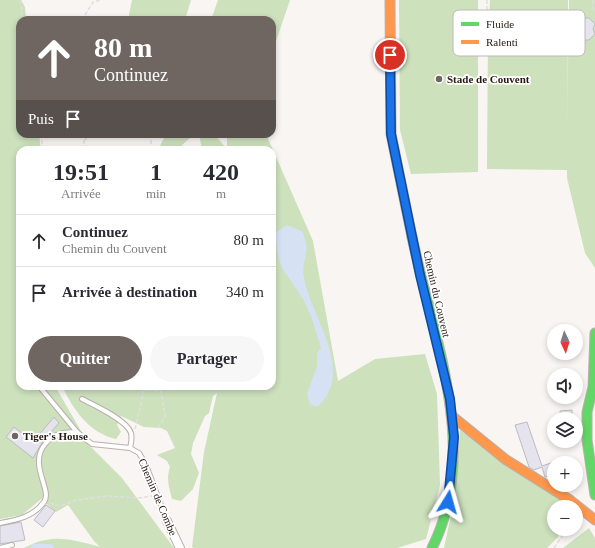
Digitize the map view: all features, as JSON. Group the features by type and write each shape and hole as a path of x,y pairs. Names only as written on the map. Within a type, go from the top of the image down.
{"street":[{"name":"Chemin du Couvent","path":"390,0 391,134 420,275 450,399 454,437 450,488 445,516 439,534 431,548"},
{"path":"595,333 593,387 587,412 587,440 595,495"},
{"path":"452,416 469,431 523,472 581,506 595,520"},
{"name":"Chemin de Combe","path":"167,521 180,548"}],"lane":[{"name":"Chemin de Combe","path":"42,390 77,432 92,444 130,448 139,453 146,465 167,521"},
{"path":"82,399 115,417 128,427 131,434 130,448"},
{"path":"0,523 30,515 46,499 39,464 40,453 44,445 54,436 66,432 77,432"},
{"path":"0,548 12,545"}],"path":[{"path":"21,0 22,16"},
{"path":"84,16 93,2 101,0"},
{"path":"487,0 487,10"},
{"path":"592,10 594,0"},
{"path":"85,138 84,143 86,146"},
{"path":"131,434 137,427 143,395 142,390"},
{"path":"153,390 161,392 165,416 158,428"},
{"path":"46,499 52,505 60,506 83,499 118,496 142,498 157,495"},
{"path":"554,548 562,536"}],"green space":[{"path":"0,0 21,0 25,7 26,16 16,16 16,138 40,138 40,146 16,146 16,390 57,390 89,445 122,478 174,548 24,548 34,543 53,539 71,540 100,547 68,505 56,512 41,499 22,515 0,519"},
{"path":"132,0 191,0 186,16 129,16"},
{"path":"218,0 290,0 276,41 276,16 212,16"},
{"name":"Stade de Couvent","path":"399,0 478,0 478,10 453,10 453,56 478,56 478,172 411,174 400,130"},
{"path":"490,0 568,0 568,10 490,10"},
{"name":"Stade de Couvent","path":"569,0 595,0 595,268 585,253 567,178 567,170 487,169 488,56 568,56 567,128 568,56 585,56 585,10 569,10"},
{"path":"164,138 190,138 181,146 160,146"},
{"path":"217,138 224,146 201,146 200,139"},
{"path":"227,138 268,138 271,146 227,146"},
{"path":"276,157 313,241 338,381 375,359 425,354 437,394 440,485 426,539 397,548 194,548 192,547 204,452 217,393 213,396 209,413 205,416 193,443 191,454 199,473 193,489 181,501 172,499 168,479 170,467 167,461 157,455 175,448 167,431 161,428 144,427 121,416 117,425 121,432 116,439 106,436 90,426 83,419 64,390 276,390"},
{"path":"460,430 547,490 547,492 550,492 562,500 547,500 547,536 558,536 547,548 444,548 454,501"},
{"path":"589,528 595,538 595,548 563,548 579,536 583,536 583,533"}],"water":[{"path":"287,225 302,231 305,239 306,251 303,272 304,278 308,293 328,344 332,362 333,378 328,393 317,407 310,404 307,394 317,366 317,353 321,348 311,316 303,299 282,268 278,256 276,232"}],"building":[{"path":"585,18 589,18 595,24 593,29 595,34 589,40 585,40"},
{"path":"572,410 572,412 560,412"},
{"path":"54,417 59,423 43,441 33,458 6,437 14,427 33,442"},
{"path":"527,422 542,466 547,464 547,476 545,477 542,467 534,470 529,467 515,425"},
{"path":"46,505 55,511 43,527 34,520"},
{"path":"21,522 25,540 0,544 0,526"}],"waterway":[{"path":"35,548 50,548"}],"traffic: fast":[{"path":"412,237 440,353 448,393 453,433 452,472 446,511 432,548"},
{"path":"595,333 593,387 587,412 587,440 595,495"}],"traffic: slow":[{"path":"390,0 391,134 412,237"},
{"path":"452,416 505,459 570,500 595,520"}],"place":[{"name":"Stade de Couvent","path":"439,79"},
{"name":"Tiger's House","path":"15,436"}],"route":[{"path":"390,55 391,134 420,275 450,399 454,437 448,502"}]}
